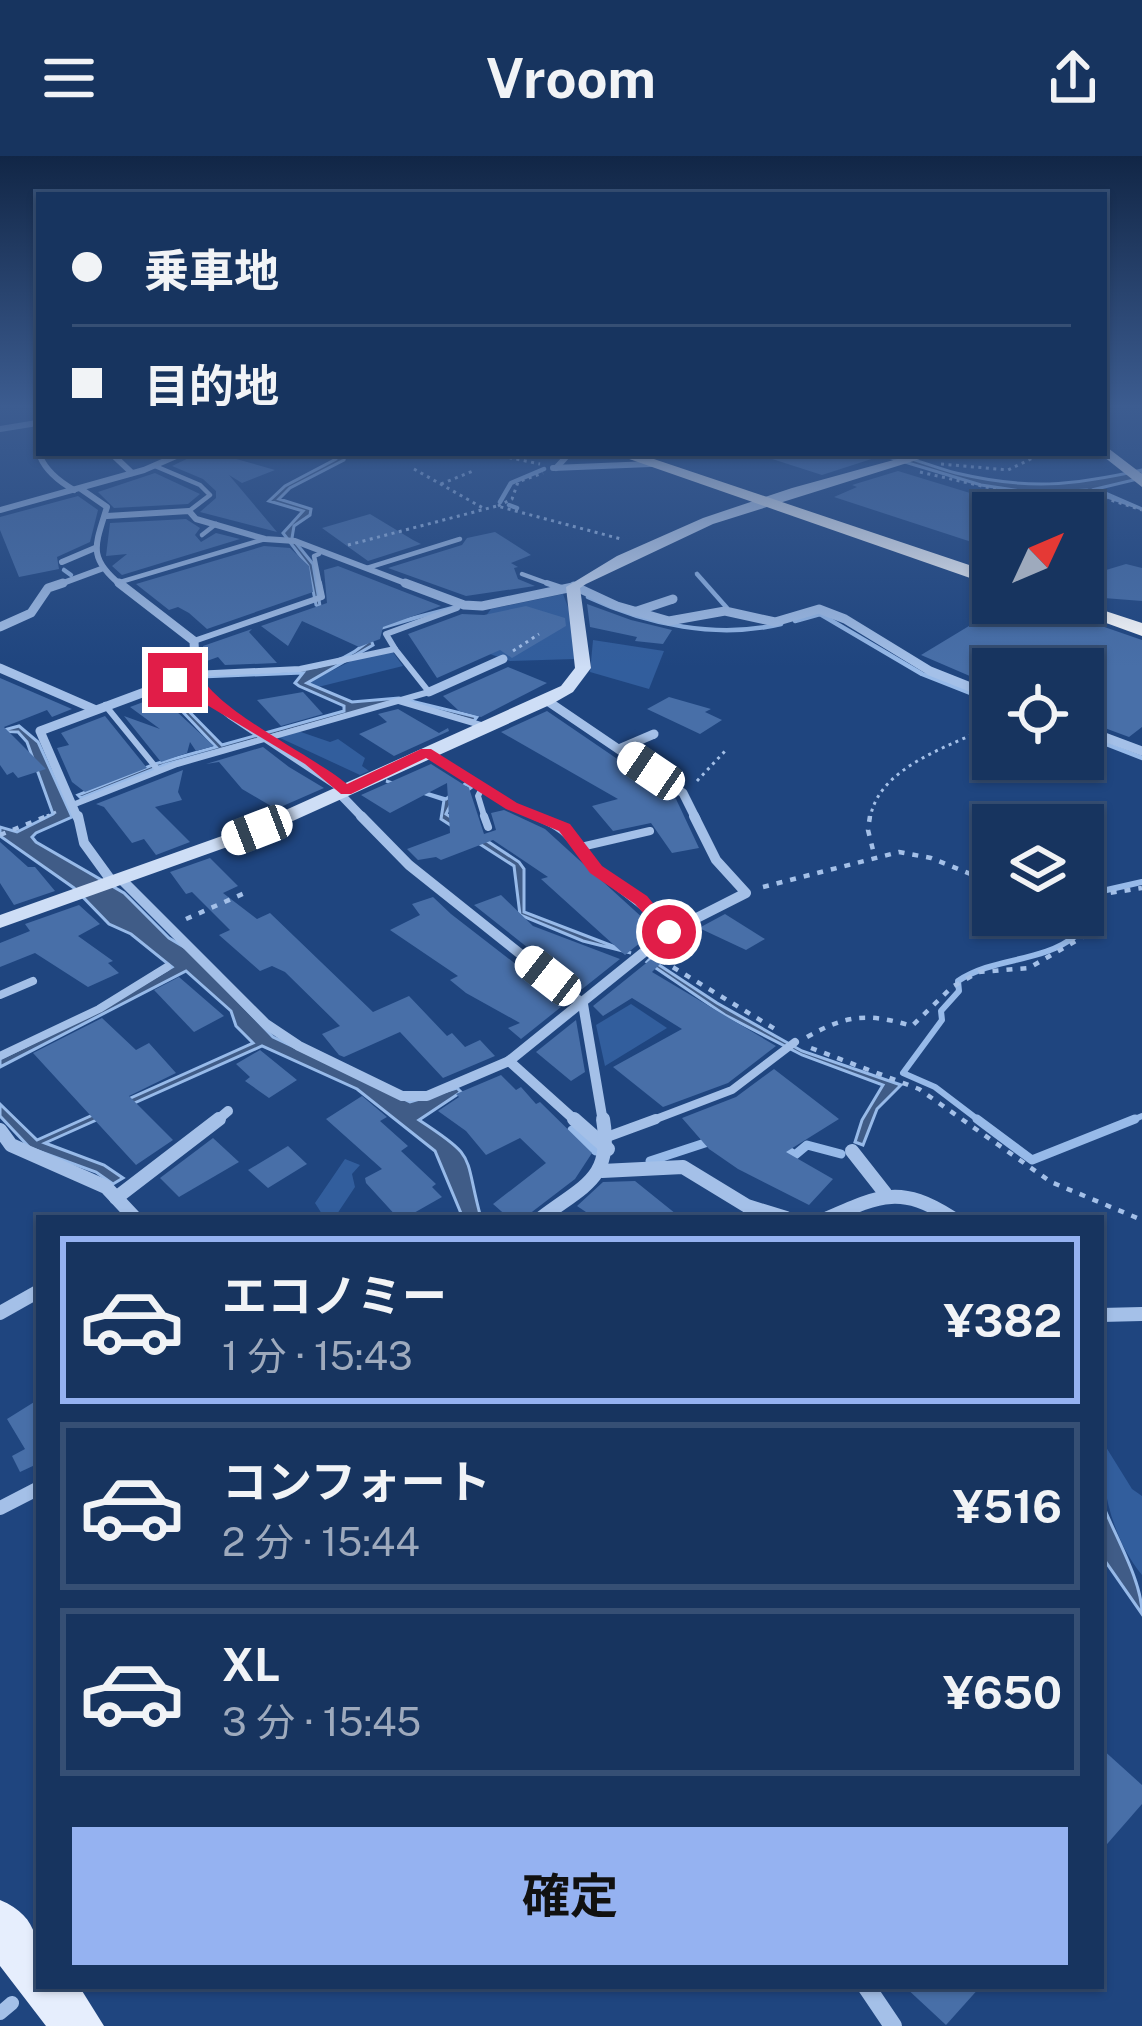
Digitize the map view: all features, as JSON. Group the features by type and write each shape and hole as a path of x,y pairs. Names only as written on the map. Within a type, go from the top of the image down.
{"highway":[{"path":"745,492 972,564"},
{"path":"766,499 972,573"},
{"path":"1104,608 1142,620"},
{"path":"1104,617 1142,630"}],"main road":[{"path":"0,1925 24,1994 78,2026"}],"street":[{"path":"0,510 69,492"},
{"path":"84,492 100,498 109,516 96,551 101,569 194,640 194,678 212,702 310,761 409,865 583,1004 607,1143 602,1171"},
{"path":"109,516 189,511 196,519 265,539 290,541 461,606 482,606 571,587 653,544 790,492"},
{"path":"62,562 96,551"},
{"path":"0,627 31,613 41,592 101,569"},
{"path":"571,587 634,612 674,621 725,611 775,622 819,609 930,671 972,688"},
{"path":"0,922 343,792 567,689 584,668 571,587"},
{"path":"634,612 673,599"},
{"path":"429,692 507,655"},
{"path":"0,668 100,707"},
{"path":"194,678 40,731 74,804 84,843 115,882 171,925 266,1024 299,1046 401,1096 427,1096 509,1061 669,932 746,893 716,860 684,794 546,700"},
{"path":"619,749 654,734"},
{"path":"1104,737 1142,751"},
{"path":"509,1061 607,1143"},
{"path":"116,1198 228,1112"},
{"path":"0,1130 6,1148 80,1172 132,1215"},
{"path":"852,1151 885,1193"},
{"path":"545,1215 602,1171 682,1167 747,1205 777,1215"},
{"path":"835,1215 885,1193 910,1194 947,1215"},
{"path":"0,1313 36,1294"},
{"path":"1104,1315 1142,1314"},
{"path":"0,1508 36,1490"},
{"path":"868,1989 893,2026"}],"lane":[{"path":"189,511 210,495 207,492"},
{"path":"202,535 216,524"},
{"path":"117,583 265,539"},
{"path":"367,568 460,539"},
{"path":"194,640 317,599 314,556 319,554"},
{"path":"522,574 571,587"},
{"path":"74,804 155,767 429,692 386,634 461,606"},
{"path":"194,678 300,669 395,649"},
{"path":"402,700 487,724"},
{"path":"100,707 155,767"},
{"path":"426,752 511,806 555,821 596,869 641,900 669,932"},
{"path":"476,784 488,827"},
{"path":"580,847 650,831"},
{"path":"0,1056 99,1009 167,967"},
{"path":"0,995 33,980"},
{"path":"607,1143 732,1090 792,1045"}],"path":[{"path":"455,492 483,508"},
{"path":"319,554 496,506 512,499 514,492"},
{"path":"1007,492 1095,495 1142,510"},
{"path":"496,506 596,535 653,544"},
{"path":"507,655 539,634"},
{"path":"875,858 865,829 866,816 890,780 972,736"},
{"path":"684,794 726,750"},
{"path":"0,835 52,814"},
{"path":"746,893 875,858 915,853 972,875"},
{"path":"1104,895 1142,888"},
{"path":"171,925 247,892"},
{"path":"1085,936 1029,968 979,972 952,987 912,1026 863,1016 820,1028 798,1043 907,1083 1051,1182 1142,1220"},
{"path":"642,954 792,1045"}],"shaded area":[{"path":"286,492 279,499 311,509 294,526 292,538 313,564 320,606 363,631 454,607 368,632 373,645 307,683 352,702 399,698 477,717 474,721 400,700 164,765 81,798 78,795 155,764 216,747 162,690 166,688 222,745 344,711 344,706 295,683 303,673 201,677 327,664 366,643 316,605 308,566 283,533 303,511 269,501"},
{"path":"563,594 573,620 575,659 510,661 490,654 480,624 491,609"},
{"path":"593,640 664,651 649,689 590,672"},
{"path":"392,651 403,666 318,687 309,682 355,659"},
{"path":"19,726 38,742 72,817 36,833 32,837 36,842 124,893 169,938 189,950 273,1037 410,1102 457,1088 461,1092 419,1120 466,1159 480,1215 462,1215 435,1151 357,1089 262,1046 45,1143 104,1165 123,1178 113,1184 96,1172 30,1148 0,1116 0,1104 37,1140 253,1043 236,1026 231,1011 186,971 0,1067 0,1059 172,967 131,934 109,924 74,888 0,836 0,827 17,832 53,814 27,742 18,732 0,731"},
{"path":"298,731 330,742 338,739 365,758 362,766 369,771 360,775 278,737"},
{"path":"386,781 446,799 465,784 472,787 452,802 446,814 519,862 524,869 524,912 631,953 583,941 520,915 514,866 441,819 444,800"},
{"path":"650,959 802,1051 901,1085 877,1109 863,1145 855,1142 862,1120 883,1085 802,1055 725,1015 647,962"},
{"path":"631,1004 667,1028 605,1066 596,1025"},
{"path":"345,1159 360,1165 352,1174 355,1187 336,1215 322,1214 315,1203"},
{"path":"1104,1444 1132,1489 1142,1496 1142,1575 1123,1544 1110,1510"},
{"path":"1104,1507 1132,1572 1142,1614 1104,1559"}],"building":[{"path":"98,492 200,494 188,504 114,508"},
{"path":"216,492 244,492 277,532 200,512 216,498"},
{"path":"845,492 972,494 972,542 834,497"},
{"path":"78,496 98,510 90,542 57,557 59,569 19,577 0,530 0,517"},
{"path":"370,514 421,544 368,561 322,528"},
{"path":"186,519 200,528 195,535 201,542 216,533 240,539 122,575 112,566 127,554 106,556 110,523"},
{"path":"495,532 531,555 511,563 518,567 514,568 518,579 535,586 466,596 388,568 462,545 467,538"},
{"path":"264,546 290,548 309,566 313,592 207,629 178,607 169,610 136,584"},
{"path":"1126,564 1142,568 1142,601 1104,598 1104,571"},
{"path":"338,566 441,606 383,627 380,639 359,647 302,621 288,646 261,626 327,603 324,570"},
{"path":"587,604 672,630 663,644 635,641 637,637 590,627"},
{"path":"526,606 565,618 566,626 512,658 500,650 437,678 408,634 462,614 484,615"},
{"path":"972,624 1096,624 1142,640 1142,727 1129,737 1104,728 1104,648 972,648 972,677 921,655"},
{"path":"252,629 249,632 277,663 225,665 218,657 204,662 203,646"},
{"path":"508,667 547,683 481,717 459,711 443,696"},
{"path":"0,678 72,709 52,717 47,710 4,727 46,769 18,778 13,772 7,775 0,765"},
{"path":"303,692 323,714 281,726 257,700"},
{"path":"162,695 214,746 196,751 190,742 187,753 161,762 124,716 160,729 130,707"},
{"path":"669,697 711,709 705,712 722,720 700,734 647,709"},
{"path":"398,709 439,733 449,731 394,756 359,734 387,722 378,714"},
{"path":"547,711 676,799 699,848 672,853 651,823 613,831 592,806 618,799 501,732"},
{"path":"105,716 147,768 85,792 72,782 57,748 69,745 61,733"},
{"path":"263,747 324,788 276,809 242,789 219,762 206,764"},
{"path":"431,764 469,788 484,834 496,830 491,813 504,810 545,829 656,930 625,955 541,879 548,877 493,840 441,860 418,860 407,849 450,833 447,783 390,813 361,795"},
{"path":"183,770 178,792 182,800 155,807 190,842 156,855 144,839 132,843 104,807 96,804"},
{"path":"0,842 28,867 35,867 55,891 14,905 0,883"},
{"path":"210,858 238,886 223,893 257,919 270,913 373,1012 409,996 447,1036 452,1033 465,1047 480,1040 495,1056 443,1078 400,1032 344,1057 339,1055 322,1034 340,1026 285,972 272,966 260,971 219,935 230,930 192,892 186,894 170,872"},
{"path":"501,895 533,926 620,959 581,990 474,905"},
{"path":"433,897 566,1003 521,1039 508,1028 520,1023 466,993 450,980 458,976 390,930 420,915 412,904"},
{"path":"79,905 100,924 78,936 113,961 108,963 119,973 88,987 35,953 0,967 0,943 30,931 25,924"},
{"path":"725,914 765,939 746,950 699,928"},
{"path":"676,939 682,942 652,972 776,1046 728,1083 663,1107 613,1067 682,1029 632,998 603,1016 593,1006"},
{"path":"179,977 224,1016 194,1032 154,990"},
{"path":"102,1018 136,1050 149,1043 176,1073 129,1096 173,1140 136,1165 33,1053"},
{"path":"576,1020 585,1072 571,1081 536,1052"},
{"path":"260,1050 297,1080 269,1098 245,1081 250,1077 236,1064"},
{"path":"774,1069 839,1119 786,1152 833,1179 809,1205 738,1169 709,1149 682,1118 736,1097"},
{"path":"501,1075 536,1104 540,1102 592,1153 575,1179 528,1215 506,1215 493,1204 546,1163 520,1138 486,1155 466,1131 438,1111 459,1097 456,1094"},
{"path":"362,1096 387,1117 380,1121 408,1146 401,1151 436,1184 432,1187 442,1197 410,1215 395,1215 366,1183 365,1178 382,1169 326,1119"},
{"path":"213,1138 239,1162 179,1197 160,1178"},
{"path":"288,1146 307,1164 268,1188 248,1170"},
{"path":"635,1181 677,1215 590,1215 577,1206 603,1182"},
{"path":"36,1401 36,1467 20,1472 12,1456 25,1449 7,1419"},
{"path":"1104,1751 1142,1785 1142,1804 1104,1848"},
{"path":"907,1989 978,1989 946,2025"}],"waterway":[{"path":"500,502 506,492"},
{"path":"509,505 517,508"},
{"path":"64,570 71,575"},
{"path":"697,574 727,608"},
{"path":"588,597 683,627 732,630 781,624"},
{"path":"795,621 820,614 922,674 972,694"},
{"path":"1104,743 1142,758"},
{"path":"1104,891 1142,882"},
{"path":"980,1121 935,1087 903,1073 942,1020 941,1011 959,991 958,981 987,967 1048,951 1075,936"},
{"path":"1135,1119 1142,1116"},
{"path":"980,1121 1032,1160 1135,1119"},
{"path":"1128,1122 1135,1119"},
{"path":"572,1130 596,1151"},
{"path":"650,1161 711,1141"},
{"path":"783,1148 795,1155 807,1145 841,1154"}],"route":[{"path":"175,680 193,674 196,686 212,702 310,761 346,790 426,752 511,806 565,827 596,869 641,900 669,932"}]}
